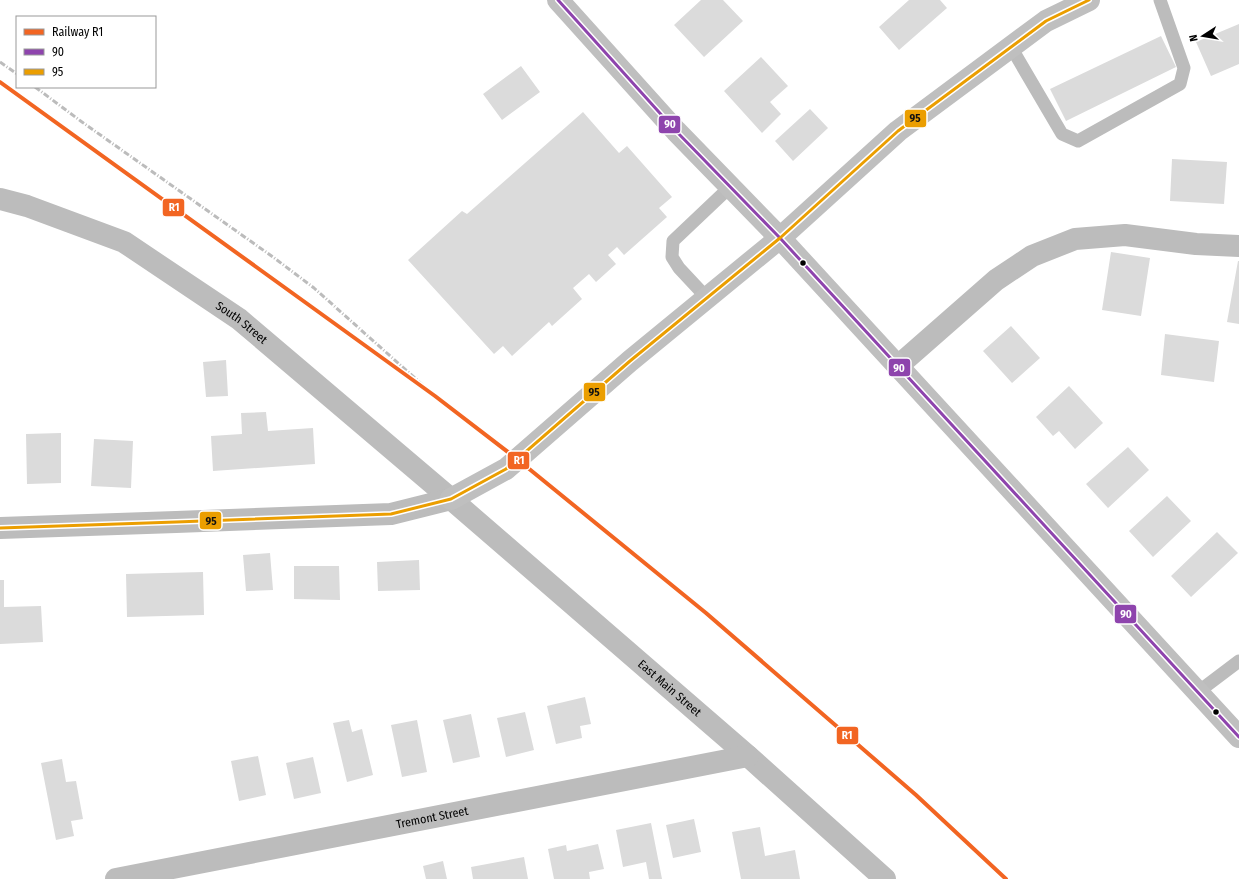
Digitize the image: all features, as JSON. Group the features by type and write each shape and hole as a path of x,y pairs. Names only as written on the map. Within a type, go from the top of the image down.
{"street":[{"path":"558,0 676,131 780,238 1239,737"},
{"path":"0,528 391,514 452,499 506,469 630,362 780,238 898,131 1046,21 1089,0"},
{"name":"South Street","path":"0,199 27,206 124,242 239,320 452,499"},
{"path":"898,366 996,280 1032,256 1075,239 1125,235 1196,244 1239,246"},
{"name":"East Main Street","path":"452,499 748,756 885,879"},
{"name":"Tremont Street","path":"116,879 748,756"}],"lane":[{"path":"1010,47 1062,134 1078,141 1180,84 1184,68 1160,0"},
{"path":"707,298 679,268 672,257 673,241 730,187"},
{"path":"1198,692 1239,661"}],"building":[{"path":"701,0 723,0 743,21 704,57 674,25"},
{"path":"909,0 940,0 947,8 899,50 879,27"},
{"path":"1239,24 1239,64 1211,76 1196,42"},
{"path":"1161,36 1176,67 1066,121 1050,89"},
{"path":"761,57 788,86 770,102 781,114 762,133 724,91"},
{"path":"521,66 540,92 502,120 483,94"},
{"path":"810,109 828,128 793,161 775,141"},
{"path":"583,112 619,153 627,146 672,197 659,208 667,217 624,255 617,247 608,255 616,264 596,282 589,274 573,288 582,299 552,326 549,322 512,356 503,346 494,354 408,260 462,211 467,214"},
{"path":"1172,159 1227,162 1224,204 1170,201"},
{"path":"1111,252 1150,258 1141,316 1102,310"},
{"path":"1239,261 1239,324 1227,322"},
{"path":"1011,326 1040,358 1012,383 983,351"},
{"path":"1165,334 1219,341 1214,382 1161,375"},
{"path":"226,360 228,396 206,397 203,362"},
{"path":"1069,386 1103,423 1075,449 1059,431 1053,436 1036,417"},
{"path":"266,412 268,431 313,428 315,464 213,471 211,436 242,434 241,413"},
{"path":"61,433 61,483 27,484 26,434"},
{"path":"94,439 133,441 131,488 91,486"},
{"path":"1128,447 1149,470 1108,508 1086,484"},
{"path":"1167,496 1191,521 1153,557 1129,531"},
{"path":"1217,532 1238,553 1191,597 1171,576"},
{"path":"270,553 273,590 246,591 243,555"},
{"path":"419,560 420,590 378,591 377,562"},
{"path":"294,566 339,566 340,600 294,599"},
{"path":"203,572 204,615 127,617 126,574"},
{"path":"0,580 4,580 4,607 41,606 43,642 0,644"},
{"path":"585,697 591,724 580,726 582,738 556,744 547,706"},
{"path":"525,712 534,750 506,757 497,718"},
{"path":"471,714 480,757 453,763 443,720"},
{"path":"349,720 352,732 362,729 373,775 347,782 333,723"},
{"path":"417,720 427,772 402,777 391,725"},
{"path":"258,756 266,795 239,801 231,761"},
{"path":"313,757 321,793 294,799 286,763"},
{"path":"62,759 66,782 76,781 83,819 71,821 74,836 56,840 41,763"},
{"path":"694,819 701,852 673,858 666,825"},
{"path":"651,823 662,879 649,879 646,862 623,867 616,830"},
{"path":"760,827 765,856 795,850 800,879 741,879 732,832"},
{"path":"598,844 604,869 589,872 590,879 554,879 548,849 566,845 567,851"},
{"path":"524,857 528,879 473,879 471,867"},
{"path":"443,861 447,879 426,879 423,866"}],"railway":[{"path":"0,62 16,73"},
{"path":"36,88 314,288 435,396"}],"rail line":[{"name":"R1","path":"0,82 435,396 517,459 706,613 916,795 1006,879"}],"transit line":[{"name":"90","path":"558,0 676,131 780,238 1239,737"},
{"name":"95","path":"0,528 391,514 451,499 506,469 630,361 780,238 898,131 1046,21 1089,0"}]}
